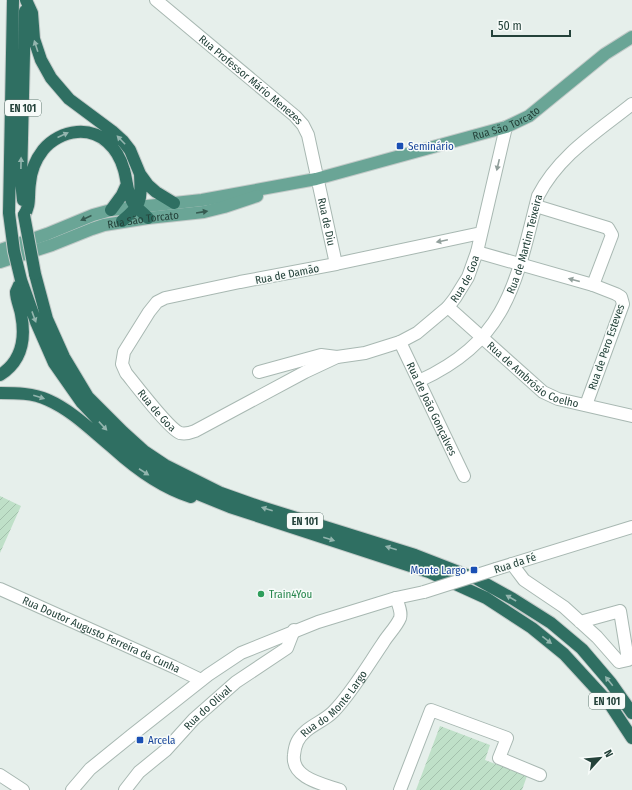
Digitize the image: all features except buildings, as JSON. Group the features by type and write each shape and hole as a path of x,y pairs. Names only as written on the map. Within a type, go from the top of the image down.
{"highway":[{"name":"EN 101","path":"13,0 9,213 14,251 21,280 36,322 54,363 82,403 116,439 141,459 193,492 230,507 429,572 486,598 532,628 564,654 609,704 632,738"},
{"name":"EN 101","path":"26,0 21,182 24,215 35,274 48,319 64,357 88,397 123,432 144,450 166,465 221,493 415,555 477,579 513,599 551,623 582,649 612,683 632,713"},
{"path":"26,0 32,13 34,39 41,60 51,78 69,99 124,141 130,150 140,174 148,185 156,192 174,203"},
{"path":"24,215 29,209 30,183 34,165 43,150 55,139 69,133 88,131 105,139 114,150 124,169 133,202 148,218"},
{"path":"122,221 137,207 141,198 140,174"},
{"path":"111,210 122,195 127,184"},
{"path":"0,375 11,367 18,356 22,343 23,322 16,292 21,280"},
{"path":"0,393 32,395 47,399 77,419 125,459 156,480 181,494 203,502 230,507"}],"main road":[{"name":"Rua São Torcato","path":"0,250 47,234 92,215 111,210 222,197 316,179 506,127 529,116 605,54 632,37"},
{"name":"Rua São Torcato","path":"0,262 52,245 92,228 122,221 210,211 278,189 288,184"}],"street":[{"name":"Rua Professor Mário Menezes","path":"156,0 295,116 303,125 308,135 316,179"},
{"name":"Rua de Martim Teixeira","path":"419,381 448,366 470,351 483,338 498,318 514,286 536,206 543,187 564,159 632,104"},
{"name":"Rua de Goa","path":"122,357 122,364 126,373 170,426 179,433 187,434 275,388 337,358 365,353 400,342 417,332 448,307 468,277 477,252 506,127"},
{"name":"Rua de Diu","path":"316,179 336,264"},
{"path":"536,206 608,228 612,235 593,285"},
{"name":"Rua de Damão","path":"122,357 149,312 157,302 164,298 336,264 481,233"},
{"name":"Rua de Pero Esteves","path":"477,252 593,285 621,297 623,304 586,405"},
{"name":"Rua de Ambrósio Coelho","path":"448,307 543,392 558,399 632,416"},
{"name":"Rua de João Gonçalves","path":"400,342 464,476"},
{"name":"Rua de Goa","path":"259,372 321,355 337,358"},
{"name":"Rua da Fé","path":"72,790 90,769 201,680 240,653 294,630 396,598 424,592 632,527"},
{"path":"512,564 524,580 564,607 580,622 597,637 619,662 628,660 620,611 580,622"},
{"name":"Rua Doutor Augusto Ferreira da Cunha","path":"0,589 167,663 201,680"},
{"name":"Rua do Monte Largo","path":"340,790 305,777 298,770 293,759 294,747 298,739 306,731 332,714 342,702 400,618 400,609 396,598"},
{"name":"Rua do Olival","path":"124,790 139,772 166,750 194,719 231,686 287,648 294,630"},
{"path":"400,790 432,710 507,738 499,758 540,775"},
{"path":"0,775 23,790"}],"green space":[{"path":"0,496 21,506 0,553"},
{"path":"440,726 490,745 485,760 527,776 522,790 416,790"}],"place":[{"name":"Seminário","path":"400,146"},
{"name":"Monte Largo","path":"474,570"},
{"name":"Train4You","path":"261,594"},
{"name":"Arcela","path":"140,740"}]}
